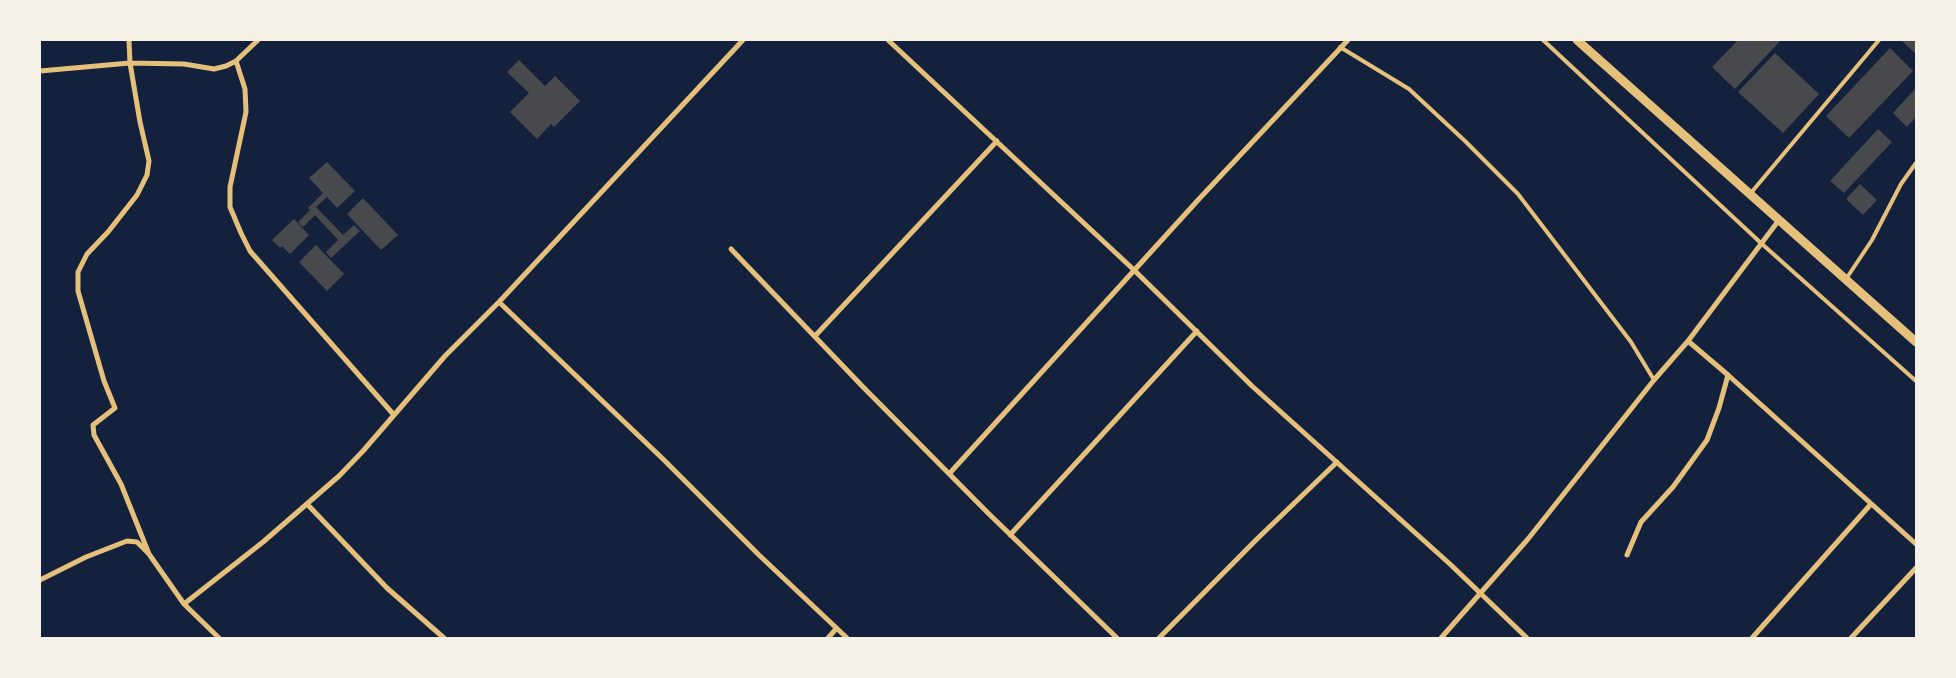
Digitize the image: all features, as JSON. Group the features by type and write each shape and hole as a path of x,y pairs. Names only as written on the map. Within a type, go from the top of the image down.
{"street":[{"path":"129,40 130,63 149,161 147,175 137,195 108,232 87,254 78,272 78,291 104,381 115,408 93,425 94,435 121,484 149,554"},
{"path":"40,71 130,63 184,64 214,69 236,61 258,40"},
{"path":"184,604 234,566 339,476 445,356 499,302 743,40"},
{"path":"888,40 1134,270 1259,392 1527,638"},
{"path":"949,474 1134,270 1348,40"},
{"path":"1577,40 1916,342"},
{"path":"236,61 245,90 246,112 230,187 230,207 240,233 250,251 394,416"},
{"path":"815,336 997,141"},
{"path":"1441,638 1578,478 1654,380 1688,341 1779,220"},
{"path":"731,249 949,474 1118,638"},
{"path":"499,302 664,460 759,555 848,638"},
{"path":"1010,535 1197,331"},
{"path":"1688,341 1916,544"},
{"path":"1627,555 1641,522 1673,487 1707,440 1719,408 1728,375"},
{"path":"1159,638 1337,462"},
{"path":"308,504 388,588 444,638"},
{"path":"1752,638 1871,504"},
{"path":"40,580 86,557 127,541 137,542 149,554 184,604 219,638"},
{"path":"1850,638 1916,568"},
{"path":"828,638 836,628"}],"lane":[{"path":"1543,40 1762,244 1916,381"},
{"path":"1750,194 1879,40"},
{"path":"1340,47 1409,89 1518,194 1631,342 1654,380"},
{"path":"1846,279 1872,240 1901,184 1916,163"}],"building":[{"path":"1738,40 1781,40 1735,89 1712,67"},
{"path":"1916,40 1916,54 1902,41"},
{"path":"1890,48 1913,71 1849,138 1826,116"},
{"path":"1775,53 1819,94 1783,133 1738,92"},
{"path":"519,60 545,86 555,76 580,101 554,127 551,124 537,139 510,112 529,93 507,72"},
{"path":"1916,88 1916,117 1907,127 1893,113"},
{"path":"1878,129 1892,142 1844,193 1830,181"},
{"path":"327,162 355,191 337,208 327,197 316,207 343,235 354,225 360,231 331,258 326,252 338,240 315,215 303,227 298,222 310,210 308,208 323,193 309,178"},
{"path":"1860,184 1877,200 1863,215 1846,199"},
{"path":"363,198 398,235 381,250 347,214"},
{"path":"294,219 309,235 290,254 272,240"},
{"path":"316,245 344,274 327,291 299,262"}]}
